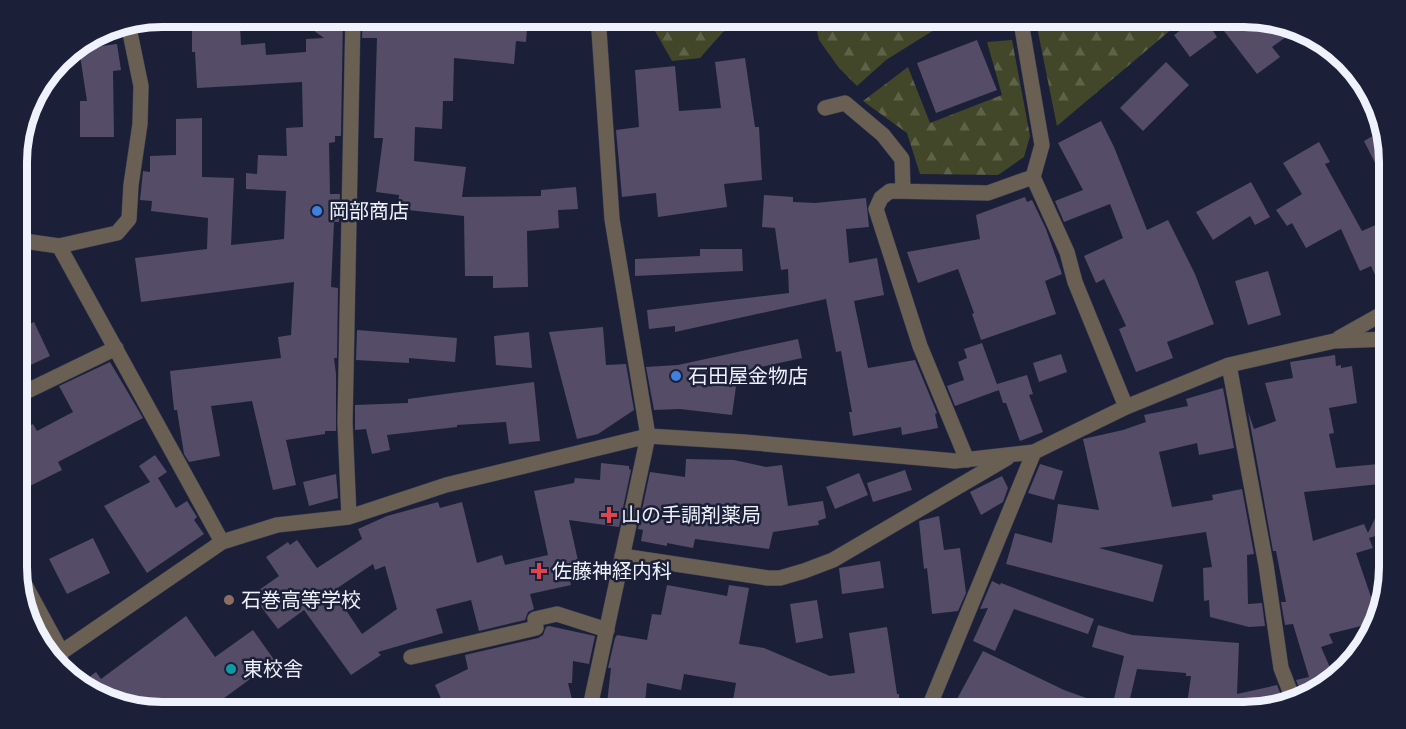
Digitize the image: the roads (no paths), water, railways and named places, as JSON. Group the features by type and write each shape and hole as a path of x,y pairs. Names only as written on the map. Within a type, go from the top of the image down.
{"street":[{"path":"349,517 345,423 353,27"},
{"path":"591,702 648,436 612,219 599,27"},
{"path":"1022,27 1042,145 1033,177 1067,252 1075,282 1126,407"},
{"path":"27,241 59,246 117,233 129,219 131,184 140,124 141,87 130,31"},
{"path":"825,108 845,103 884,135 902,159 903,190"},
{"path":"967,460 920,346 876,209 881,198 891,191 988,193 1033,177"},
{"path":"59,246 222,542"},
{"path":"1334,341 1379,316"},
{"path":"60,654 222,542 277,525 349,517 446,485 648,436 744,442 955,461 1034,452 1126,407 1229,365 1334,341 1379,339"},
{"path":"27,391 116,348"},
{"path":"1229,365 1266,565 1281,668 1291,693"},
{"path":"931,702 1034,452"},
{"path":"622,556 780,578 833,560 1014,454"},
{"path":"32,603 51,644"},
{"path":"411,657 536,628 535,619 557,614 606,630"}],"place":[{"name":"岡部商店","path":"317,211"},
{"name":"石田屋金物店","path":"676,376"},
{"name":"山の手調剤薬局","path":"609,515"},
{"name":"佐藤神経内科","path":"539,571"},
{"name":"石巻高等学校","path":"229,600"},
{"name":"東校舎","path":"231,669"}]}
